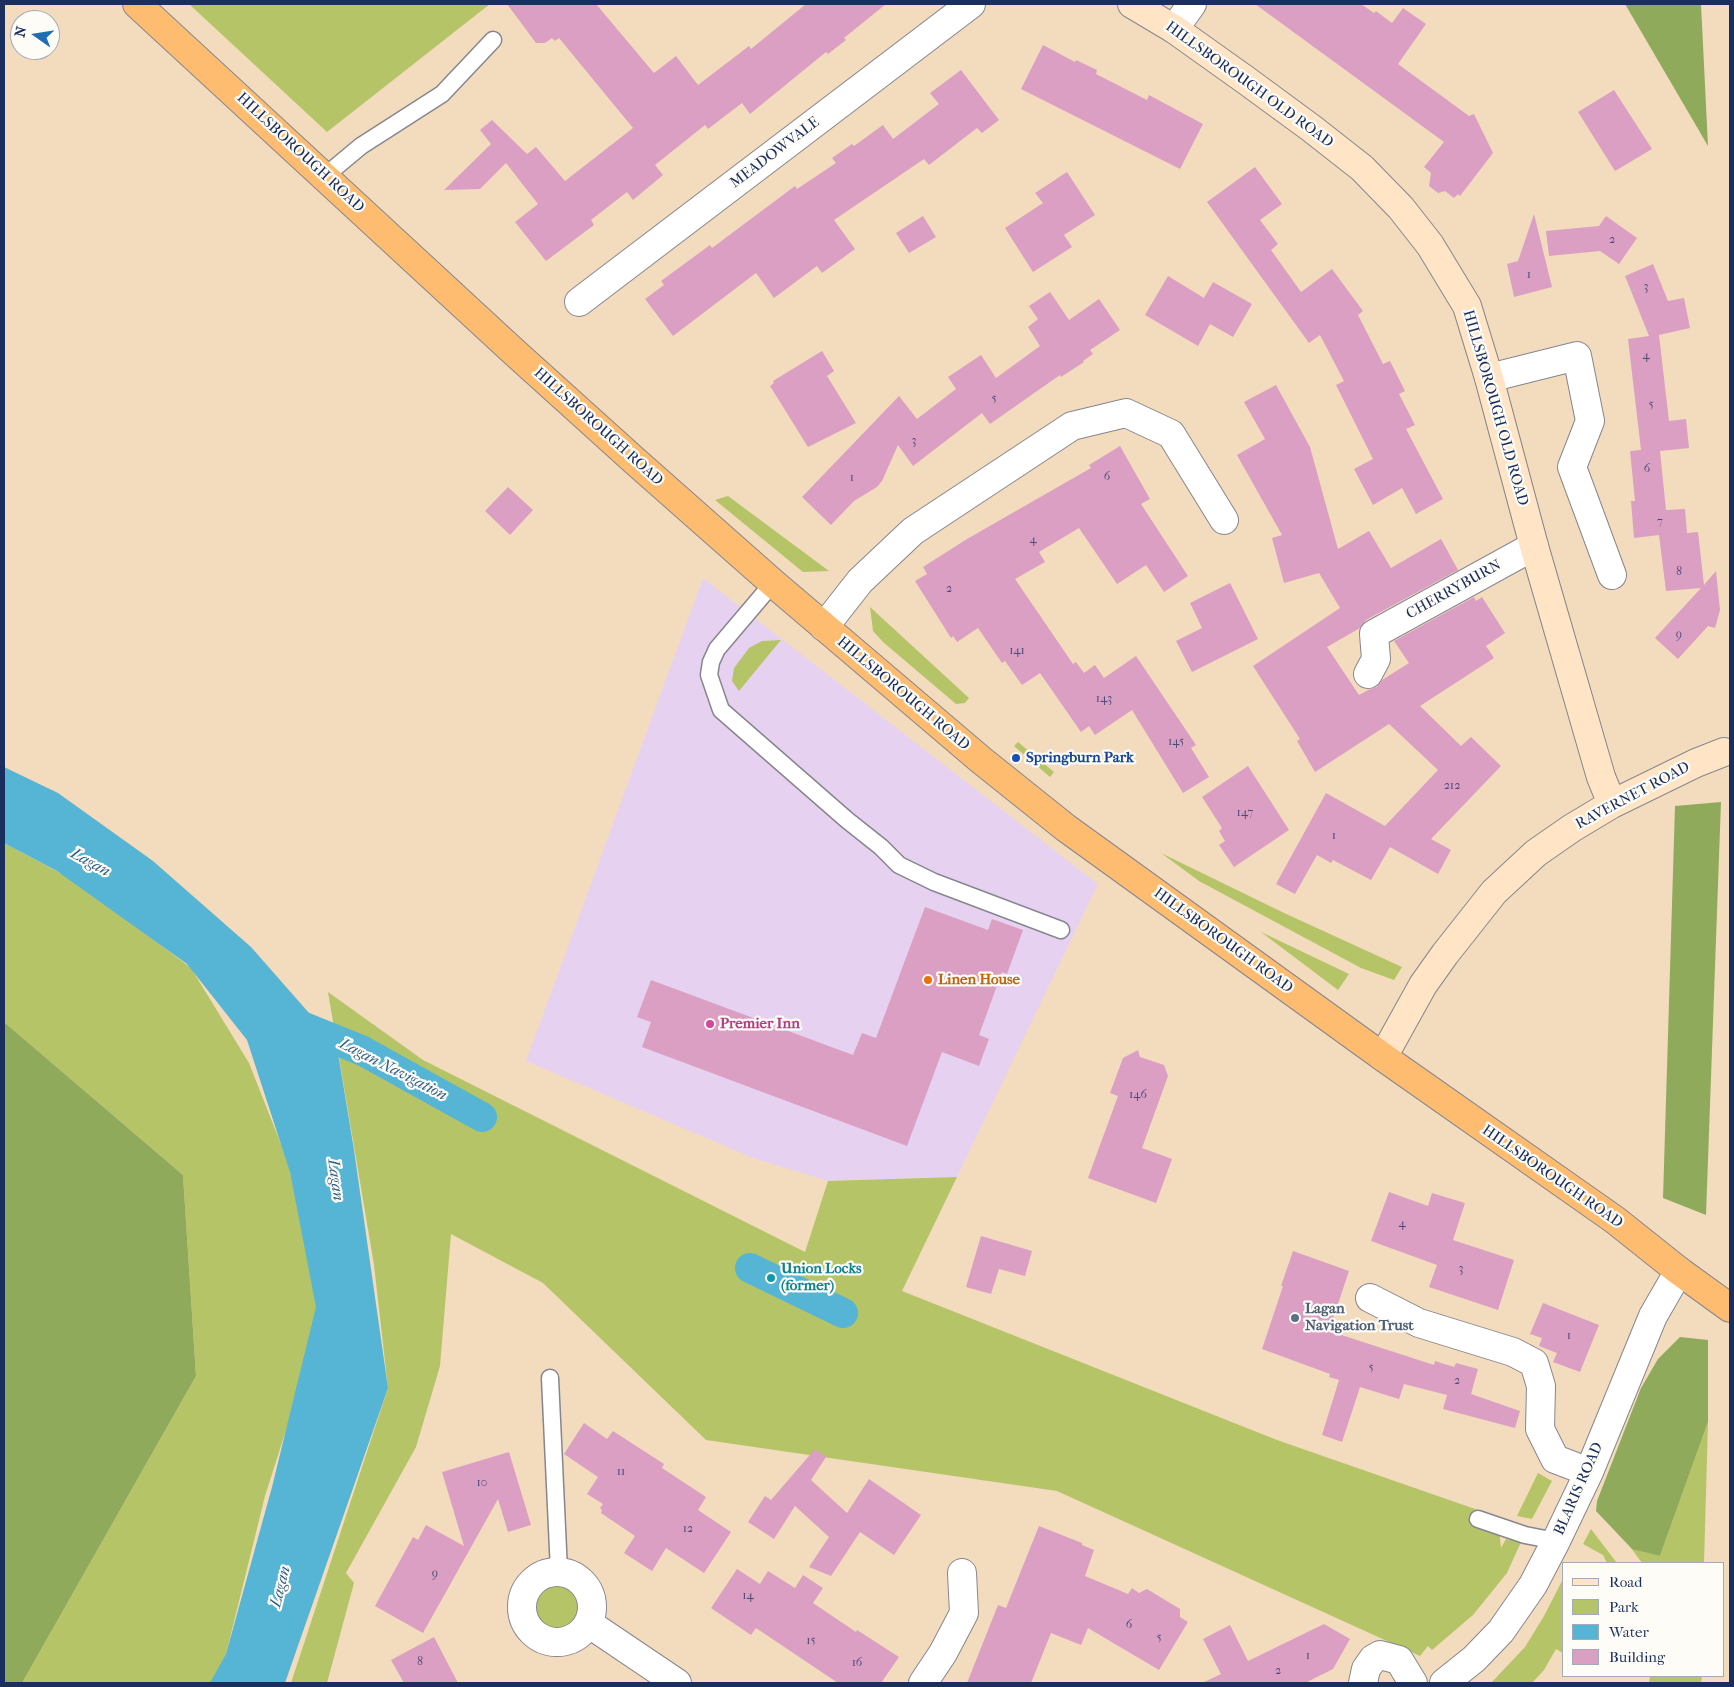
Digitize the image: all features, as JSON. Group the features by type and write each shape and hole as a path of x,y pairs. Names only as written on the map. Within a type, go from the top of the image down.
{"highway":[{"name":"HILLSBOROUGH ROAD","path":"137,4 513,352 824,627 951,735 1066,828 1383,1057 1615,1220 1679,1271 1730,1308"}],"street":[{"name":"MEADOWVALE","path":"579,302 970,4"},
{"name":"HILLSBOROUGH OLD ROAD","path":"1132,4 1174,29 1311,128 1362,168 1401,208 1430,245 1468,306 1534,546 1601,777 1612,804"},
{"path":"1174,29 1192,4"},
{"path":"1489,378 1578,356 1590,421 1572,467 1612,576"},
{"path":"824,627 860,582 913,531 1072,426 1126,413 1171,434 1224,520"},
{"name":"CHERRYBURN","path":"1368,674 1376,659 1363,634 1534,546"},
{"name":"RAVERNET ROAD","path":"1383,1057 1423,985 1444,954 1494,892 1536,853 1572,828 1612,804 1696,763 1724,752"},
{"name":"BLARIS ROAD","path":"1445,1683 1474,1659 1501,1631 1533,1585 1589,1472 1653,1316 1679,1271"},
{"path":"1370,1298 1419,1323 1514,1352 1534,1363 1540,1386 1540,1429 1555,1459 1589,1472"},
{"path":"559,1571 570,1574 580,1580 588,1589 592,1600 592,1612 588,1624 581,1632 561,1642 550,1641 530,1629 525,1620 523,1603 528,1587 537,1578 547,1573 559,1571"},
{"path":"923,1683 943,1653 964,1613 962,1573"},
{"path":"588,1624 677,1683"},
{"path":"1363,1683 1366,1669 1373,1659 1380,1654 1398,1660 1413,1683"}],"lane":[{"path":"325,176 361,146 442,94 493,40"},
{"path":"774,583 717,649 709,675 721,710 847,820 881,847 899,865 934,882 1061,930"},
{"path":"550,1378 559,1571"},
{"path":"1478,1519 1525,1535 1556,1541"}],"shaded area":[{"path":"703,578 1098,884 957,1177 828,1181 753,1158 526,1061"}],"green space":[{"path":"189,4 490,4 327,132"},
{"path":"1625,4 1701,4 1708,146"},
{"path":"728,496 829,571 803,572 715,500"},
{"path":"870,607 969,698 965,703 956,704 883,642 873,631"},
{"path":"781,640 739,691 732,681 734,668 749,648 762,641"},
{"path":"1018,742 1054,772 1050,777 1014,746"},
{"path":"1721,802 1706,1215 1663,1198 1675,806"},
{"path":"4,843 77,882 191,968 249,1063 288,1162 323,1314 265,1496 226,1654 214,1683 22,1683 196,1376 183,1175 4,1022"},
{"path":"1161,853 1282,912 1402,967 1394,980 1361,968 1199,881"},
{"path":"1261,932 1349,974 1338,990"},
{"path":"328,992 423,1060 805,1252 828,1181 957,1177 902,1291 1277,1440 1498,1517 1501,1548 1506,1539 1521,1542 1507,1573 1473,1615 1432,1650 1428,1646 1420,1656 1057,1491 706,1440 543,1283 451,1234 440,1366 416,1447 346,1573 354,1583 327,1683 291,1683 388,1388 374,1265"},
{"path":"4,1022 183,1175 196,1376 22,1683 4,1683"},
{"path":"1680,1337 1708,1340 1708,1422 1660,1556 1632,1549 1596,1511 1597,1501 1641,1388 1658,1359"},
{"path":"1708,1422 1704,1562 1641,1562 1631,1548 1660,1556"},
{"path":"1538,1473 1552,1481 1532,1519 1517,1516"},
{"path":"1591,1529 1616,1562 1606,1562 1603,1555 1583,1544"},
{"path":"1562,1581 1562,1652 1556,1649 1544,1670 1532,1683 1491,1683 1525,1647"},
{"path":"552,1582 562,1582 574,1589 581,1601 581,1611 574,1623 562,1630 552,1630 544,1626 537,1619 533,1611 533,1601 537,1593 544,1586"},
{"path":"1650,1677 1702,1677 1701,1683 1649,1683"}],"water":[{"name":"Lagan","path":"4,767 58,793 153,861 251,947 331,1038 339,1059 388,1388 285,1683 210,1683 226,1654 272,1487 316,1307 290,1172 247,1040 187,964 57,871 4,843"}],"building":[{"path":"507,4 596,4 654,73 676,56 698,85 749,46 751,49 806,4 886,4 844,38 846,40 828,54 826,52 750,114 742,103 708,129 705,125 655,165 663,175 633,200 627,192 591,220 594,225 546,261 515,222 538,204 506,163 480,189 444,190 491,144 480,130 492,120 527,154 536,147 565,181 633,128 559,38 555,41 552,38 545,43 536,43"},
{"path":"1255,4 1361,4 1374,13 1376,11 1392,23 1403,8 1426,24 1398,64 1469,116 1474,114 1493,153 1460,196 1458,194 1454,198 1445,191 1438,193 1429,186 1431,173 1424,167 1444,142"},
{"path":"1043,45 1075,62 1076,60 1097,70 1096,74 1147,100 1149,95 1203,124 1180,169 1021,89"},
{"path":"961,70 999,120 982,133 977,128 929,165 924,159 834,220 855,249 822,273 817,266 774,298 756,273 673,336 645,299 664,285 661,281 710,245 712,248 795,186 797,189 836,163 832,158 852,144 854,146 883,125 893,139 939,104 930,93"},
{"path":"1614,90 1652,149 1615,171 1578,112"},
{"path":"1255,167 1282,204 1260,220 1278,244 1271,250 1301,292 1332,269 1363,311 1358,315 1383,364 1390,361 1405,391 1399,394 1415,425 1406,429 1443,499 1416,514 1402,488 1373,505 1354,469 1373,459 1336,385 1344,381 1320,335 1309,343 1207,202"},
{"path":"1067,172 1095,215 1064,235 1072,247 1033,272 1005,228 1043,203 1035,193"},
{"path":"1534,214 1552,287 1514,297 1507,264 1518,261"},
{"path":"923,216 936,237 909,253 896,233"},
{"path":"1606,216 1637,238 1619,264 1600,251 1549,256 1546,231 1599,226"},
{"path":"1653,264 1668,301 1684,298 1690,328 1659,335 1669,421 1686,419 1689,448 1660,451 1666,510 1685,509 1687,533 1698,532 1704,585 1716,571 1720,610 1715,628 1708,626 1678,659 1655,638 1701,588 1666,591 1659,535 1634,538 1631,501 1635,501 1630,451 1641,450 1628,339 1649,336 1625,276"},
{"path":"1168,276 1204,298 1213,282 1252,304 1233,337 1210,324 1198,346 1145,315"},
{"path":"1050,292 1069,320 1099,299 1120,330 1090,350 1093,354 1084,362 1061,377 1060,375 990,424 982,413 913,466 898,445 882,481 877,487 854,501 831,525 802,497 899,396 917,419 956,389 948,377 981,355 996,378 1040,346 1028,327 1038,319 1029,306"},
{"path":"822,351 834,371 827,376 856,423 808,447 770,386 774,383 773,381"},
{"path":"1276,385 1310,447 1338,549 1369,531 1391,568 1441,539 1458,570 1366,620 1360,628 1327,647 1359,695 1377,687 1382,680 1409,663 1394,641 1474,597 1476,601 1482,597 1505,633 1486,646 1494,658 1420,706 1461,746 1471,737 1501,766 1431,839 1451,850 1438,874 1390,847 1371,880 1333,860 1331,863 1317,855 1295,894 1276,884 1326,793 1385,826 1438,770 1389,724 1315,772 1297,741 1300,739 1253,666 1340,608 1319,573 1284,583 1272,538 1282,535 1237,455 1265,439 1244,402"},
{"path":"1120,446 1150,499 1141,504 1188,576 1164,592 1146,565 1117,584 1079,528 1039,552 1045,562 1015,579 1073,664 1076,662 1084,673 1095,665 1104,678 1136,656 1196,745 1191,748 1209,777 1183,793 1132,710 1095,735 1089,726 1081,732 1040,673 1022,685 1005,661 1002,663 978,628 957,642 953,636 951,638 915,581 927,574 923,567 967,539 1091,468 1089,465"},
{"path":"508,487 533,510 510,535 485,511"},
{"path":"1230,583 1258,639 1192,672 1176,641 1202,628 1190,603"},
{"path":"1248,766 1289,830 1234,867 1219,845 1225,841 1219,831 1222,828 1202,797"},
{"name":"Premier Inn","path":"925,907 988,930 992,919 1023,930 1007,974 1002,972 979,1035 989,1039 979,1066 942,1052 907,1146 642,1047 651,1022 637,1017 651,980 853,1055 862,1033 876,1038"},
{"path":"1138,1050 1140,1057 1164,1065 1168,1076 1142,1148 1172,1159 1156,1203 1088,1178 1118,1096 1110,1093 1123,1058"},
{"path":"1389,1192 1428,1206 1432,1193 1465,1203 1453,1240 1514,1260 1498,1310 1429,1287 1437,1265 1371,1241"},
{"path":"981,1236 1032,1251 1025,1276 999,1269 991,1294 966,1287"},
{"path":"1293,1251 1349,1271 1329,1331 1434,1365 1435,1361 1454,1367 1456,1363 1478,1369 1471,1394 1520,1411 1515,1428 1443,1409 1447,1395 1404,1384 1399,1399 1360,1387 1342,1442 1322,1435 1339,1380 1329,1377 1330,1374 1262,1349"},
{"path":"1543,1303 1599,1325 1580,1372 1553,1362 1557,1353 1539,1346 1542,1338 1530,1334"},
{"path":"584,1423 607,1439 613,1431 664,1464 662,1468 706,1497 698,1510 731,1532 704,1573 666,1548 652,1571 624,1553 635,1536 601,1513 602,1510 600,1508 603,1504 587,1494 598,1477 564,1454"},
{"path":"815,1449 826,1457 811,1480 847,1513 869,1479 921,1515 894,1555 860,1532 831,1576 809,1567 829,1537 795,1506 774,1539 748,1522 765,1496 771,1500"},
{"path":"509,1452 531,1525 508,1532 498,1499 423,1633 375,1606 413,1537 418,1540 426,1525 464,1546 442,1472"},
{"path":"1039,1526 1082,1543 1082,1545 1094,1550 1085,1576 1128,1594 1132,1588 1139,1593 1147,1589 1180,1609 1180,1617 1188,1622 1159,1670 1088,1628 1081,1645 1051,1633 1031,1683 967,1683 998,1605 1006,1608"},
{"path":"737,1569 760,1584 768,1571 795,1588 803,1575 823,1588 813,1603 856,1632 857,1630 899,1657 881,1683 838,1683 756,1628 751,1635 711,1608"},
{"path":"1324,1624 1350,1639 1333,1669 1305,1683 1202,1683 1221,1674 1203,1639 1230,1625 1248,1661"},
{"path":"434,1637 458,1683 404,1683 391,1660"}],"waterway":[{"name":"Lagan Navigation","path":"294,1023 363,1051 482,1117"},
{"name":"Lagan Navigation","path":"750,1268 843,1313"}],"place":[{"name":"Springburn Park","path":"1016,758"},
{"name":"Linen House","path":"928,980"},
{"name":"Premier Inn","path":"710,1024"},
{"name":"Union Locks (former)","path":"771,1278"},
{"name":"Lagan Navigation Trust","path":"1295,1318"}]}
